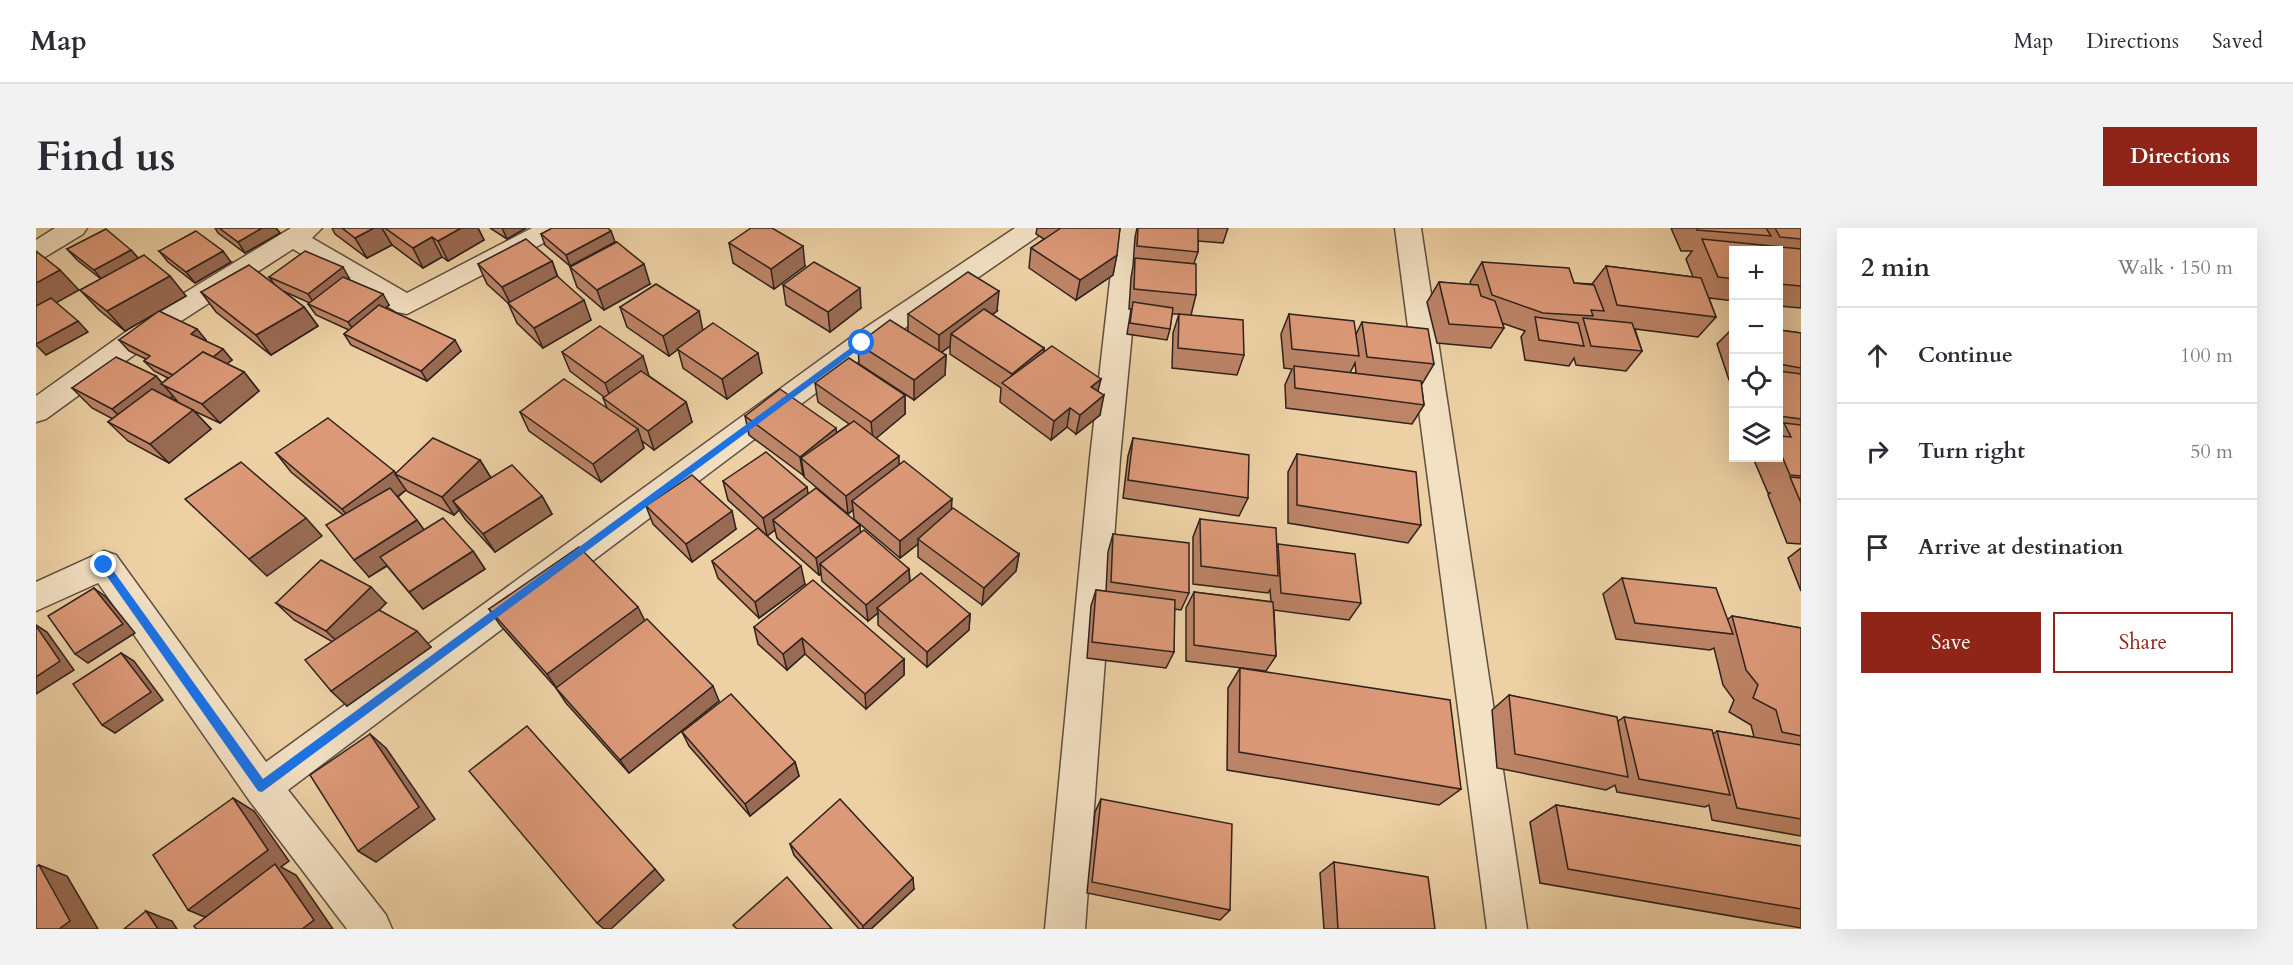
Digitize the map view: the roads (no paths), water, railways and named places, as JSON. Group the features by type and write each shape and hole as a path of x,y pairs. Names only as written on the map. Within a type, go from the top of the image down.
{"street":[{"path":"36,251 74,228"},
{"path":"36,411 168,316 301,233 407,304 552,228"},
{"path":"262,787 862,343 1032,228"},
{"path":"1065,929 1105,458 1129,228"},
{"path":"1408,228 1507,929"},
{"path":"36,597 104,565 262,787 372,929"}]}
